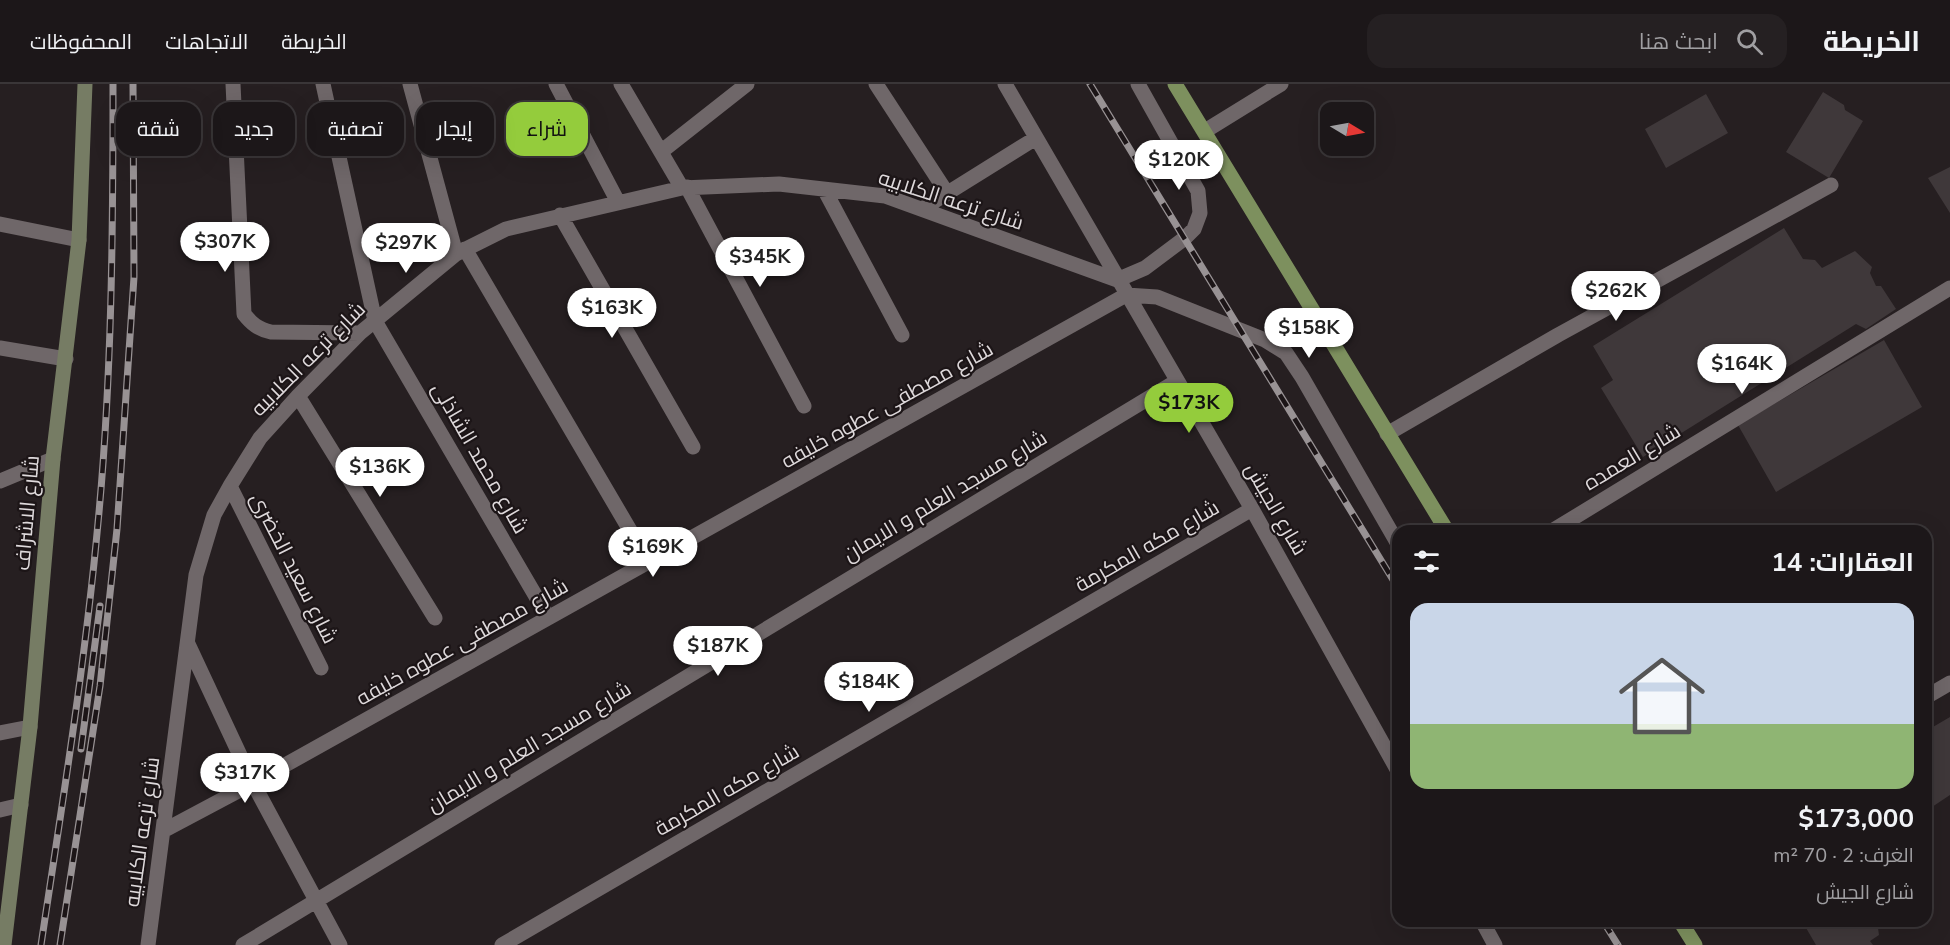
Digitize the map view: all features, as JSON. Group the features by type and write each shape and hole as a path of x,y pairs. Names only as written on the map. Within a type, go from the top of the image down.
{"main road":[{"path":"1175,84 1443,525"},
{"path":"1684,927 1695,945"}],"street":[{"name":"شارع الاشراف","path":"4,945 30,727 53,459 79,240 85,84"},
{"path":"233,84 244,314 251,323 270,332 360,333"},
{"name":"شارع محمد الشاذلى","path":"323,84 375,321 548,617"},
{"path":"410,84 461,251 648,561"},
{"path":"556,84 618,202"},
{"path":"621,84 684,187 804,406"},
{"path":"662,151 747,84"},
{"path":"876,84 947,193"},
{"name":"شارع الجيش","path":"1005,84 1126,296 1252,508 1392,760"},
{"path":"1117,280 1145,268 1185,238 1194,229 1200,213 1198,191 1138,84"},
{"path":"1205,131 1281,84"},
{"path":"922,209 1036,138"},
{"name":"شارع ترعه الكلابيه","path":"148,945 196,575 214,515 260,438 298,396 360,333 461,251 506,229 684,187 779,184 885,196 1117,280"},
{"path":"1387,434 1558,335 1831,185"},
{"path":"824,189 902,335"},
{"path":"560,215 693,447"},
{"path":"0,224 79,240"},
{"name":"شارع العمده","path":"1562,525 1950,288"},
{"path":"1126,296 1157,297 1265,339 1286,353 1392,534"},
{"name":"شارع مصطفى عطوه خليفه","path":"163,831 1126,296"},
{"path":"0,348 66,359"},
{"name":"شارع مسجد العلم و الايمان","path":"243,945 1177,381"},
{"path":"298,396 435,618"},
{"path":"0,482 53,459"},
{"name":"شارع سعيد الخضرى","path":"230,486 321,669"},
{"name":"شارع مكه المكرمة","path":"502,945 1252,508"},
{"path":"188,644 253,783 340,945"},
{"path":"1932,694 1950,683"},
{"path":"0,733 30,727"},
{"path":"0,810 21,805"},
{"path":"1485,927 1495,945"}],"building":[{"path":"1823,92 1844,105 1845,110 1863,121 1829,178 1786,152"},
{"path":"1706,94 1728,133 1666,168 1645,129"},
{"path":"1950,167 1950,213 1928,178"},
{"path":"1784,228 1803,259 1815,260 1822,268 1855,251 1872,267 1870,273 1876,286 1881,286 1896,309 1866,329 1856,324 1643,457 1601,388 1613,380 1593,346"},
{"path":"1884,340 1922,407 1776,492 1738,425"},
{"path":"1950,717 1950,795 1932,807 1932,728"},
{"path":"1806,927 1878,927 1879,935 1870,941 1873,945 1816,945"}],"railway":[{"path":"41,945 80,682 103,468 111,304 113,84"},
{"path":"60,945 100,686 117,529 134,277 133,84"},
{"path":"1090,84 1392,578"},
{"path":"81,749 100,606"},
{"path":"1607,927 1618,945"}]}
